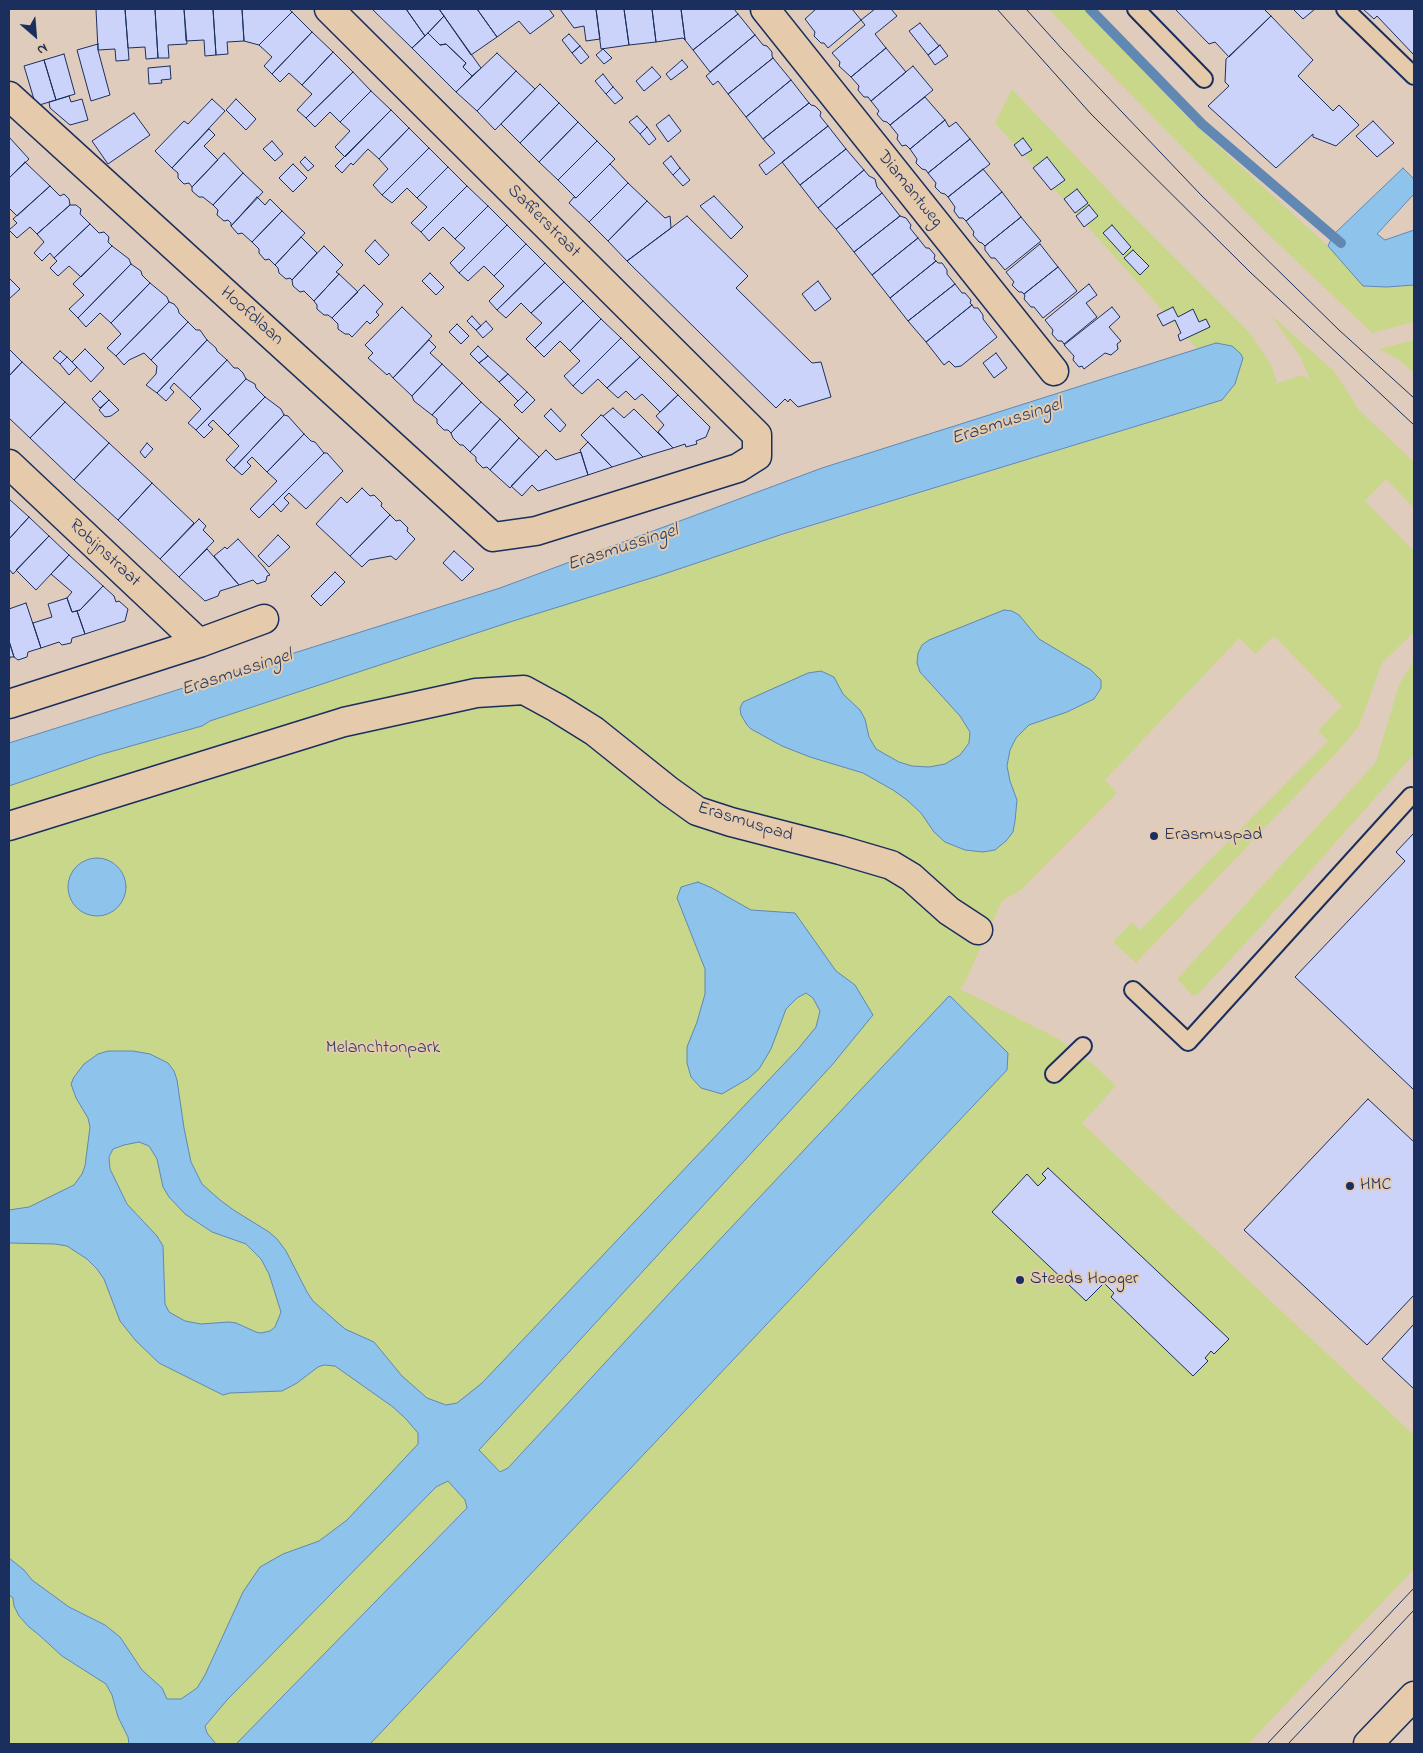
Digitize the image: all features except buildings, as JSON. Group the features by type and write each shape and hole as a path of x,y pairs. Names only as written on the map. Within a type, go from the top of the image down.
{"street":[{"name":"Saffierstraat","path":"329,9 757,435 757,456 738,468 536,531 493,537"},
{"name":"Diamantweg","path":"765,9 1054,371"},
{"name":"Hoofdlaan","path":"9,96 493,537"},
{"name":"Robijnstraat","path":"9,464 199,643"},
{"path":"9,704 199,643 264,619"},
{"name":"Erasmuspad","path":"9,826 344,722 476,693 524,690 594,731 697,811 731,822 892,865 911,877 949,911 978,930"},
{"path":"1368,1744 1414,1696"}],"lane":[{"path":"1136,9 1204,79"},
{"path":"1345,9 1414,76"},
{"path":"1133,990 1188,1042 1411,796"},
{"path":"1054,1074 1083,1046"}],"green space":[{"path":"1049,9 1084,9 1193,123 1328,246 1363,286 1414,285 1414,322 1372,333 1265,231"},
{"name":"Melanchtonpark","path":"1012,89 1123,206 1250,333 1271,365 1277,382 1274,384 1303,375 1311,382 1301,358 1271,315 1335,372 1359,410 1414,462 1414,508 1386,479 1365,501 1414,551 1414,632 1382,663 1359,726 1339,750 1136,963 1113,942 1132,922 1140,930 1328,741 1318,731 1342,706 1274,636 1255,654 1239,638 1105,780 1117,793 1021,890 1002,901 960,989 1057,1038 1093,1064 1116,1086 1082,1123 1414,1435 1414,1569 1248,1744 370,1744 923,1158 951,997 781,1175 508,1468 501,1472 498,1470 466,1502 467,1507 236,1744 9,1744 9,773 1223,400 1217,343 1197,349 995,123"},
{"path":"1414,340 1414,373 1399,360 1379,349"},
{"path":"1414,660 1414,754 1266,921 1198,994 1193,996 1177,979 1376,762 1399,685"}],"water":[{"path":"1403,168 1414,179 1414,194 1377,234 1385,240 1414,230 1414,285 1363,286 1328,246 1333,235"},
{"name":"Erasmussingel","path":"1216,343 1232,346 1243,358 1235,384 1222,400 783,534 210,721 202,726 99,755 9,786 9,743 500,588 822,468"},
{"path":"1004,610 1012,611 1019,615 1039,639 1091,670 1101,680 1101,688 1094,699 1067,712 1029,725 1016,738 1010,750 1007,766 1017,800 1013,832 995,850 983,852 965,850 945,842 934,832 921,813 893,790 863,773 810,757 782,746 751,729 741,715 740,708 743,702 808,673 821,671 834,677 843,694 860,710 865,719 869,737 876,749 899,762 912,766 929,767 945,764 960,755 969,743 970,732 960,716 920,672 917,663 918,653 922,645 929,640"},
{"path":"97,858 108,860 118,866 124,876 126,887 124,898 118,908 108,914 97,916 86,914 76,908 70,898 68,887 70,876 76,866 86,860"},
{"path":"698,882 751,910 795,913 836,971 855,985 873,1015 832,1065 479,1450 500,1472 508,1468 949,996 1008,1053 1007,1070 370,1744 236,1744 467,1508 465,1500 448,1481 436,1487 227,1700 205,1726 207,1733 216,1744 129,1744 128,1737 118,1717 112,1695 106,1684 62,1656 19,1616 14,1606 13,1598 9,1595 9,1558 24,1570 32,1580 69,1607 105,1625 120,1637 142,1670 162,1688 167,1699 181,1699 197,1688 205,1675 243,1592 260,1567 283,1554 319,1541 347,1520 418,1444 418,1433 393,1407 335,1366 324,1365 318,1367 297,1383 282,1391 230,1393 223,1395 159,1363 136,1341 120,1321 104,1279 87,1259 67,1246 9,1243 9,1210 29,1207 74,1185 82,1174 85,1166 90,1127 88,1118 76,1098 71,1084 74,1077 84,1064 98,1054 108,1051 133,1051 150,1054 168,1063 174,1071 177,1080 191,1162 202,1184 235,1211 277,1239 286,1251 313,1301 345,1329 374,1342 402,1376 427,1398 446,1405 457,1403 482,1383 798,1049 816,1027 820,1011 813,998 806,993 797,998 786,1009 771,1049 759,1069 749,1078 722,1094 701,1088 691,1077 687,1063 687,1047 705,994 705,969 677,898 681,887","holes":["139,1142 149,1146 157,1159 163,1187 169,1197 185,1214 212,1232 246,1244 261,1259 269,1274 281,1312 275,1327 270,1331 256,1332 229,1322 201,1324 185,1321 169,1312 165,1304 163,1246 157,1236 127,1204 110,1169 109,1157 113,1149"]}],"waterway":[{"path":"1090,9 1202,124 1341,243"}],"tram line":[{"path":"997,9 1091,114 1250,272 1414,425"},
{"path":"1026,9 1201,195 1339,330 1414,398"},
{"path":"1267,1744 1414,1588"},
{"path":"1288,1744 1414,1610"}],"place":[{"name":"Erasmuspad","path":"1154,836"},
{"name":"HMC","path":"1350,1186"},
{"name":"Steeds Hooger","path":"1020,1280"}]}
